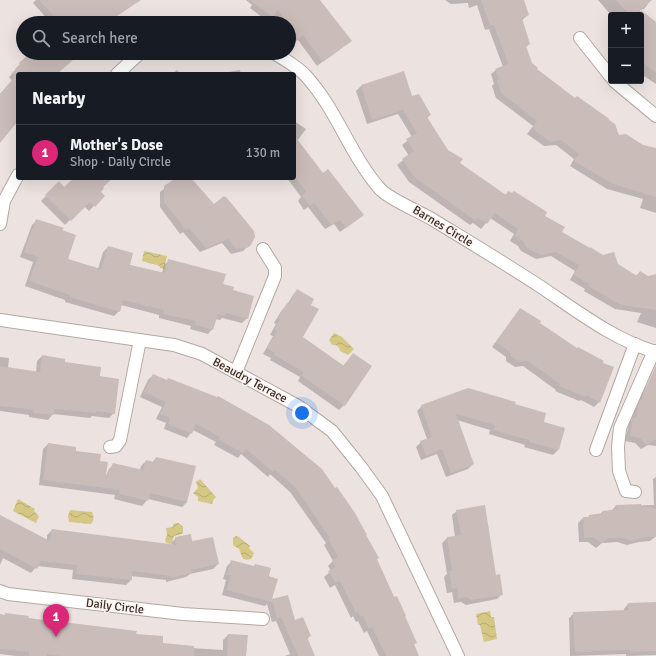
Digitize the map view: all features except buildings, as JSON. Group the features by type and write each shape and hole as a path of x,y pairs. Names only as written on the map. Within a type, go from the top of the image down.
{"street":[{"path":"580,38 608,73"},
{"path":"119,72 132,60"},
{"name":"Barnes Circle","path":"285,60 305,75 329,106 361,164 382,191 429,217 620,337 655,352"},
{"path":"618,84 656,116"},
{"path":"0,224 4,201 16,179"},
{"path":"236,372 275,276 275,268 263,249"},
{"name":"Beaudry Terrace","path":"0,320 174,345 202,354 298,406 332,431 382,496 458,656"},
{"path":"110,447 116,446 120,440 140,340"},
{"path":"596,450 635,344"},
{"path":"635,492 626,491 619,471 618,447 620,428 655,352"},
{"name":"Daily Circle","path":"0,591 8,594 183,614 264,619"}],"water":[{"path":"144,251 167,256 164,269 160,268 160,266 142,261"},
{"path":"334,333 342,337 354,349 348,355 340,351 338,346 332,345 329,340"},
{"path":"200,479 216,497 212,504 198,501 198,497 193,493 198,488 196,482"},
{"path":"18,499 35,509 34,511 39,516 36,523 13,511"},
{"path":"70,510 92,512 92,523 69,522 68,516"},
{"path":"178,523 183,526 182,534 174,536 170,544 167,543 165,541 167,534 166,528 173,527 173,524"},
{"path":"236,536 250,546 249,548 254,553 251,559 245,560 241,556 239,549 233,545 233,538"},
{"path":"490,611 491,617 494,617 497,639 484,642 476,614"}],"place":[{"name":"Mother's Dose","path":"56,637"}]}
